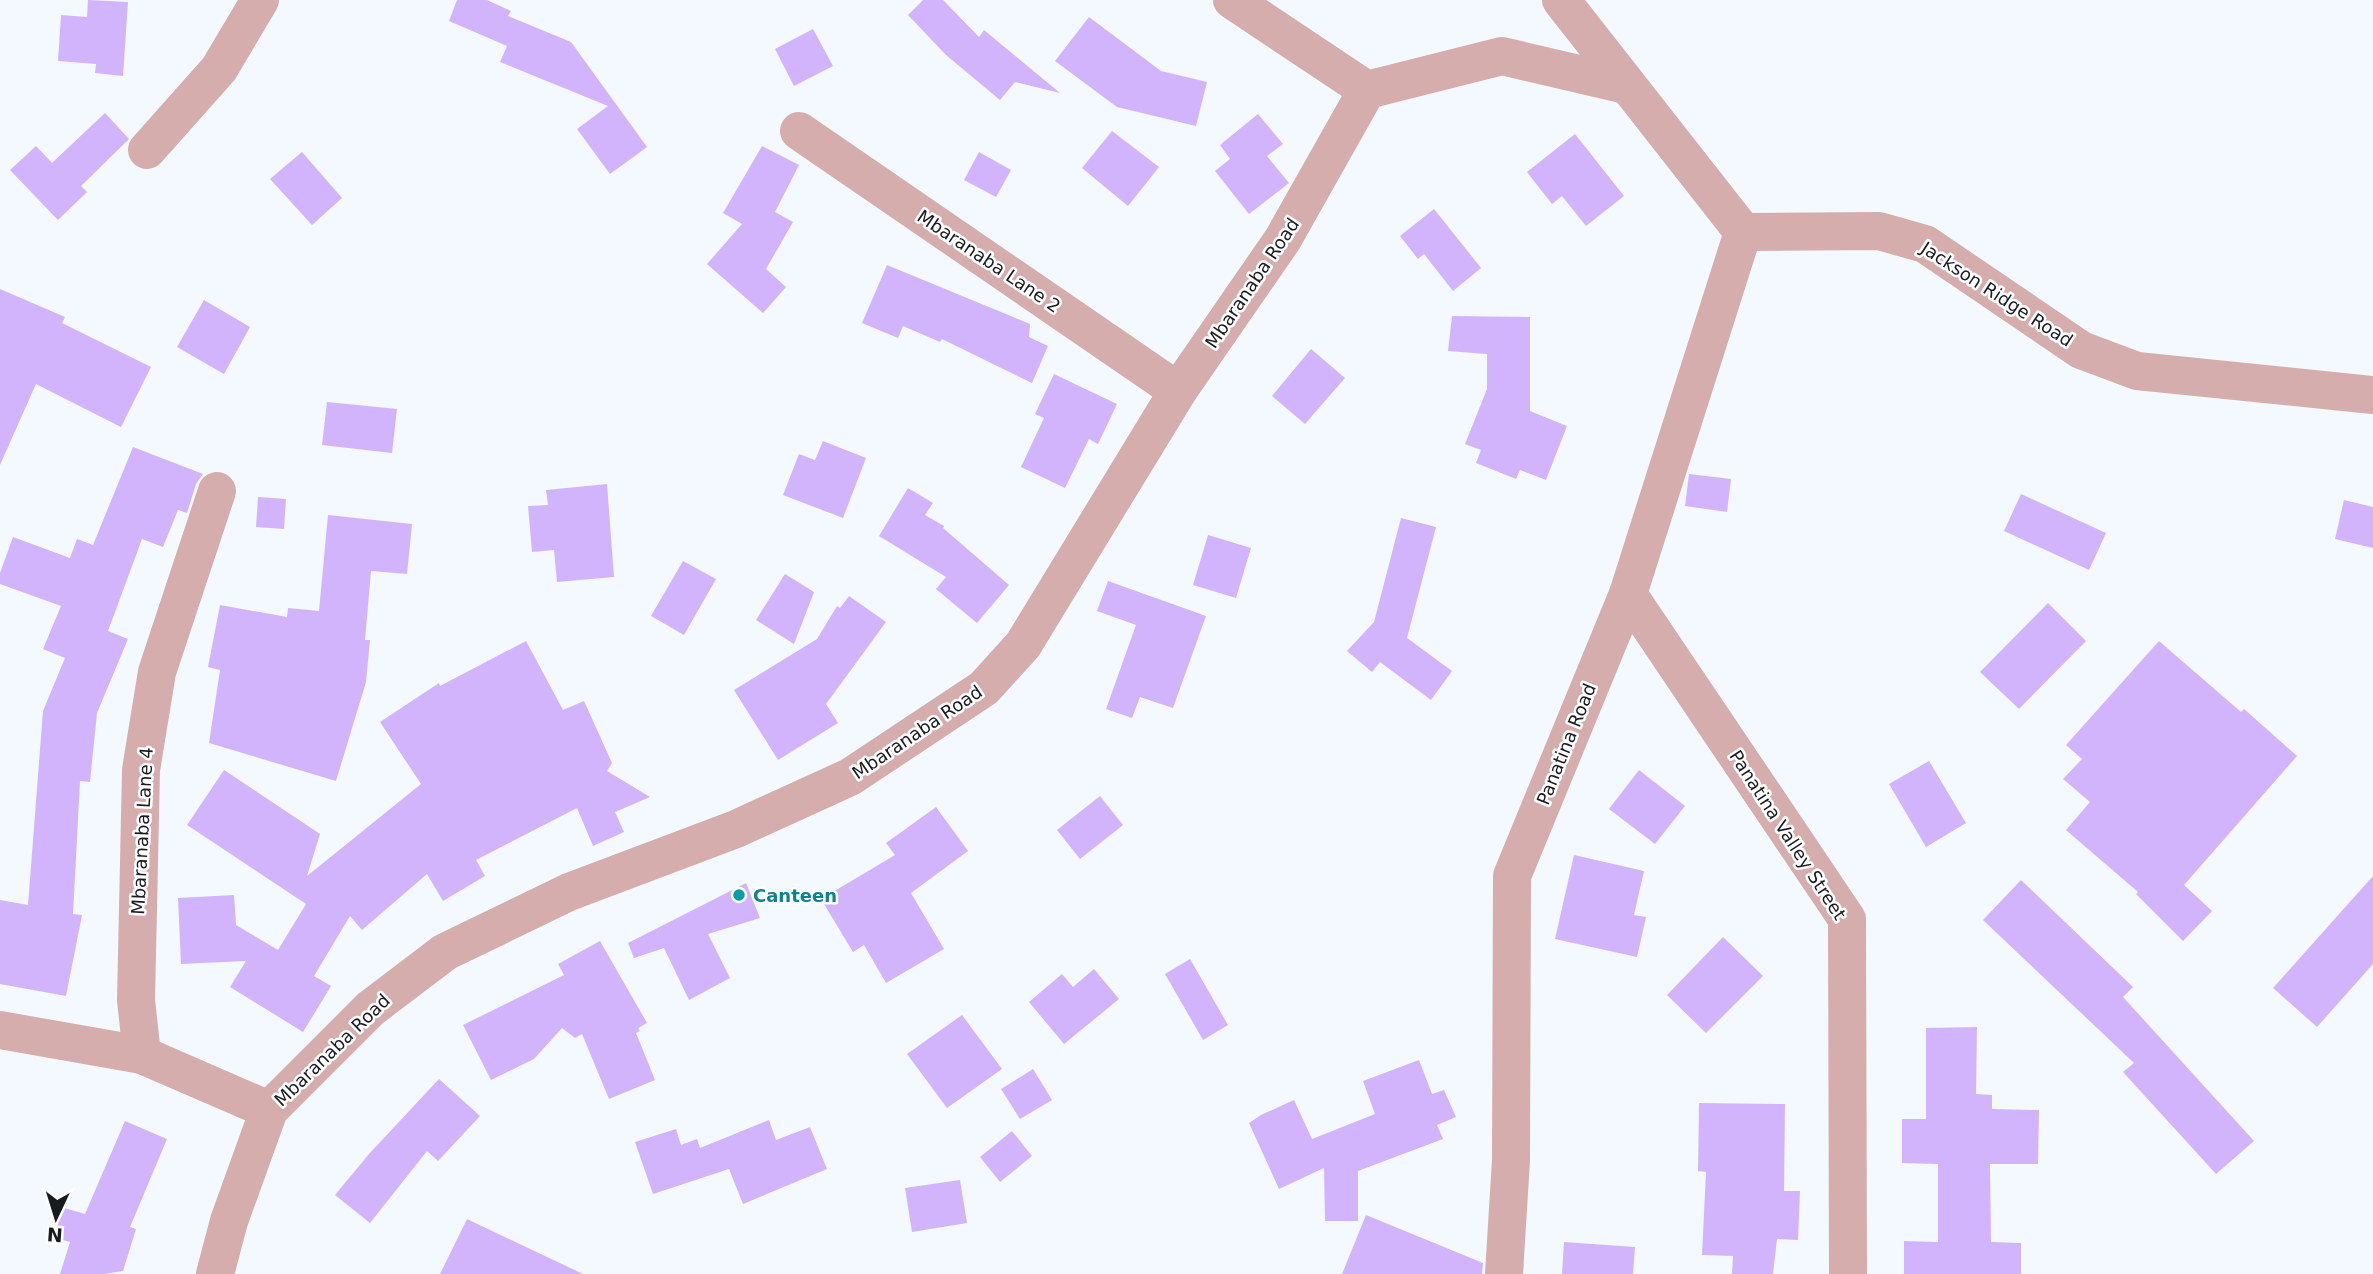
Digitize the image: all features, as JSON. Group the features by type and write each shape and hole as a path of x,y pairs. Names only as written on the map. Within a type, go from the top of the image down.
{"street":[{"path":"147,150 219,69 260,0"},
{"path":"1232,0 1367,90 1502,56 1626,85"},
{"path":"1561,0 1744,233"},
{"name":"Mbaranaba Road","path":"215,1274 229,1221 269,1110 370,1009 444,952 569,892 736,828 850,777 984,688 1024,645 1178,391 1283,240 1367,90"},
{"name":"Mbaranaba Lane 2","path":"799,131 1178,391"},
{"name":"Jackson Ridge Road","path":"1744,233 1879,230 1925,244 2081,350 2137,371 2373,395"},
{"name":"Panatina Road","path":"1504,1274 1511,1160 1512,876 1628,594 1744,233"},
{"name":"Mbaranaba Lane 4","path":"142,1055 136,1000 141,770 158,672 217,491"},
{"name":"Panatina Valley Street","path":"1628,594 1847,919 1847,1274"},
{"path":"0,1030 142,1055 269,1110"}],"building":[{"path":"88,0 128,2 123,76 95,73 96,64 58,61 61,15 87,17"},
{"path":"457,0 487,0 511,11 508,16 571,42 647,147 610,174 577,129 608,106 500,62 507,46 449,21"},
{"path":"923,0 943,0 979,37 984,30 1060,93 1015,82 1000,100 946,55 908,15"},
{"path":"1089,17 1161,71 1207,82 1196,126 1117,107 1055,61"},
{"path":"813,29 833,66 794,86 775,49"},
{"path":"105,113 129,139 81,186 87,192 58,220 10,170 36,146 52,163"},
{"path":"1258,114 1283,144 1267,156 1289,183 1249,214 1215,171 1230,159 1220,145"},
{"path":"1112,131 1159,167 1128,206 1082,168"},
{"path":"1575,134 1624,196 1586,226 1562,196 1552,204 1527,172"},
{"path":"762,146 799,165 775,212 793,222 766,269 786,287 763,313 707,264 742,224 723,213"},
{"path":"302,152 342,198 312,225 270,179"},
{"path":"979,152 1011,170 996,197 964,180"},
{"path":"1434,209 1481,268 1453,291 1424,254 1418,259 1400,236"},
{"path":"887,265 1030,324 1029,337 1048,346 1032,383 942,339 940,342 903,326 898,338 862,323"},
{"path":"0,289 65,317 62,323 151,367 121,427 36,384 0,465"},
{"path":"204,300 250,327 224,374 177,347"},
{"path":"1452,316 1530,317 1530,411 1567,426 1546,480 1520,470 1516,479 1476,463 1481,450 1465,444 1487,389 1487,354 1448,351"},
{"path":"1311,349 1345,378 1305,424 1272,396"},
{"path":"1054,374 1117,404 1098,444 1089,439 1065,488 1021,467 1044,418 1035,414"},
{"path":"327,402 397,409 392,453 322,445"},
{"path":"823,441 866,458 843,518 783,495 799,454 815,460"},
{"path":"133,447 203,474 196,484 187,513 178,510 163,547 142,539 108,631 128,639 97,713 90,782 80,781 73,914 82,915 66,996 0,984 0,900 28,905 43,711 65,658 43,649 61,606 0,584 0,573 13,537 70,558 77,539 93,545"},
{"path":"1689,474 1731,479 1727,512 1685,506"},
{"path":"607,484 614,577 557,582 554,550 532,552 528,506 548,505 546,490"},
{"path":"908,488 933,503 925,515 944,526 943,528 1009,585 977,623 936,589 946,577 879,536"},
{"path":"2021,494 2106,533 2089,570 2004,531"},
{"path":"258,497 286,499 284,529 256,527"},
{"path":"2344,500 2373,507 2373,548 2335,539"},
{"path":"328,515 412,524 407,574 371,571 365,640 370,640 366,682 336,781 209,743 220,670 208,667 220,605 287,617 288,608 319,611"},
{"path":"1401,518 1436,527 1407,638 1452,671 1431,700 1380,662 1372,672 1347,651 1374,622"},
{"path":"1208,535 1251,548 1236,598 1193,585"},
{"path":"683,561 716,579 684,635 651,616"},
{"path":"785,574 814,592 794,644 756,620"},
{"path":"1108,581 1206,616 1173,708 1140,697 1132,718 1106,709 1136,625 1097,611"},
{"path":"849,596 886,622 826,704 838,723 778,760 734,690 817,639 837,606 840,608"},
{"path":"2048,603 2086,641 2019,709 1980,672"},
{"path":"526,641 563,710 584,701 612,763 607,771 650,797 615,812 624,832 593,846 577,808 476,860 485,876 443,901 427,874 362,930 350,916 314,976 331,986 303,1032 230,987 246,961 181,964 178,898 234,895 236,925 278,950 306,904 187,825 224,770 320,834 307,876 421,784 380,722 439,683 440,686"},
{"path":"2159,641 2241,712 2244,709 2297,756 2184,885 2212,911 2183,941 2136,894 2138,892 2066,830 2090,802 2063,779 2082,759 2066,745"},
{"path":"1929,761 1966,823 1926,847 1889,784"},
{"path":"1639,770 1685,806 1655,844 1609,809"},
{"path":"1100,796 1123,825 1080,859 1057,830"},
{"path":"936,807 968,851 911,893 944,949 886,983 864,945 853,952 821,899 895,855 886,843"},
{"path":"1574,855 1644,871 1634,915 1646,917 1637,957 1555,939"},
{"path":"2373,876 2373,964 2317,1027 2273,988"},
{"path":"2021,880 2133,987 2123,997 2254,1141 2216,1174 2123,1072 2134,1063 1983,920"},
{"path":"746,883 760,918 708,934 730,978 689,1000 664,948 634,958 628,943"},
{"path":"1723,937 1763,976 1706,1033 1667,995"},
{"path":"600,941 647,1023 638,1028 640,1031 636,1033 655,1080 609,1099 582,1034 575,1038 562,1028 534,1059 491,1080 463,1025 564,975 558,964"},
{"path":"1190,959 1228,1025 1203,1040 1165,974"},
{"path":"1094,969 1119,999 1064,1044 1029,1002 1062,974 1073,987"},
{"path":"962,1015 1002,1069 947,1108 907,1054"},
{"path":"1977,1027 1976,1094 1992,1095 1992,1109 2039,1110 2038,1164 1990,1164 1991,1242 2021,1243 2021,1274 1904,1274 1904,1241 1938,1242 1938,1164 1902,1163 1902,1119 1926,1119 1926,1028"},
{"path":"1419,1060 1432,1094 1444,1090 1456,1117 1437,1125 1443,1139 1358,1171 1358,1221 1325,1221 1324,1168 1279,1189 1249,1123 1294,1100 1312,1139 1375,1114 1363,1081"},
{"path":"1033,1069 1052,1100 1020,1119 1001,1089"},
{"path":"439,1079 480,1116 438,1161 427,1151 370,1223 335,1195"},
{"path":"1699,1103 1785,1104 1784,1191 1800,1191 1798,1240 1777,1239 1773,1274 1732,1274 1733,1256 1702,1255 1706,1172 1698,1171"},
{"path":"769,1120 776,1140 810,1127 827,1169 743,1204 729,1169 653,1194 635,1142 676,1129 681,1145 697,1139 700,1148"},
{"path":"125,1121 167,1139 130,1227 136,1229 123,1271 60,1274 70,1242 52,1237 61,1207 85,1214"},
{"path":"1012,1131 1032,1156 1000,1182 980,1157"},
{"path":"960,1180 967,1223 912,1232 905,1188"},
{"path":"1366,1215 1483,1263 1482,1274 1342,1274"},
{"path":"467,1219 583,1274 440,1274"},
{"path":"1564,1242 1635,1247 1633,1274 1562,1274"}],"place":[{"name":"Canteen","path":"739,895"}]}
